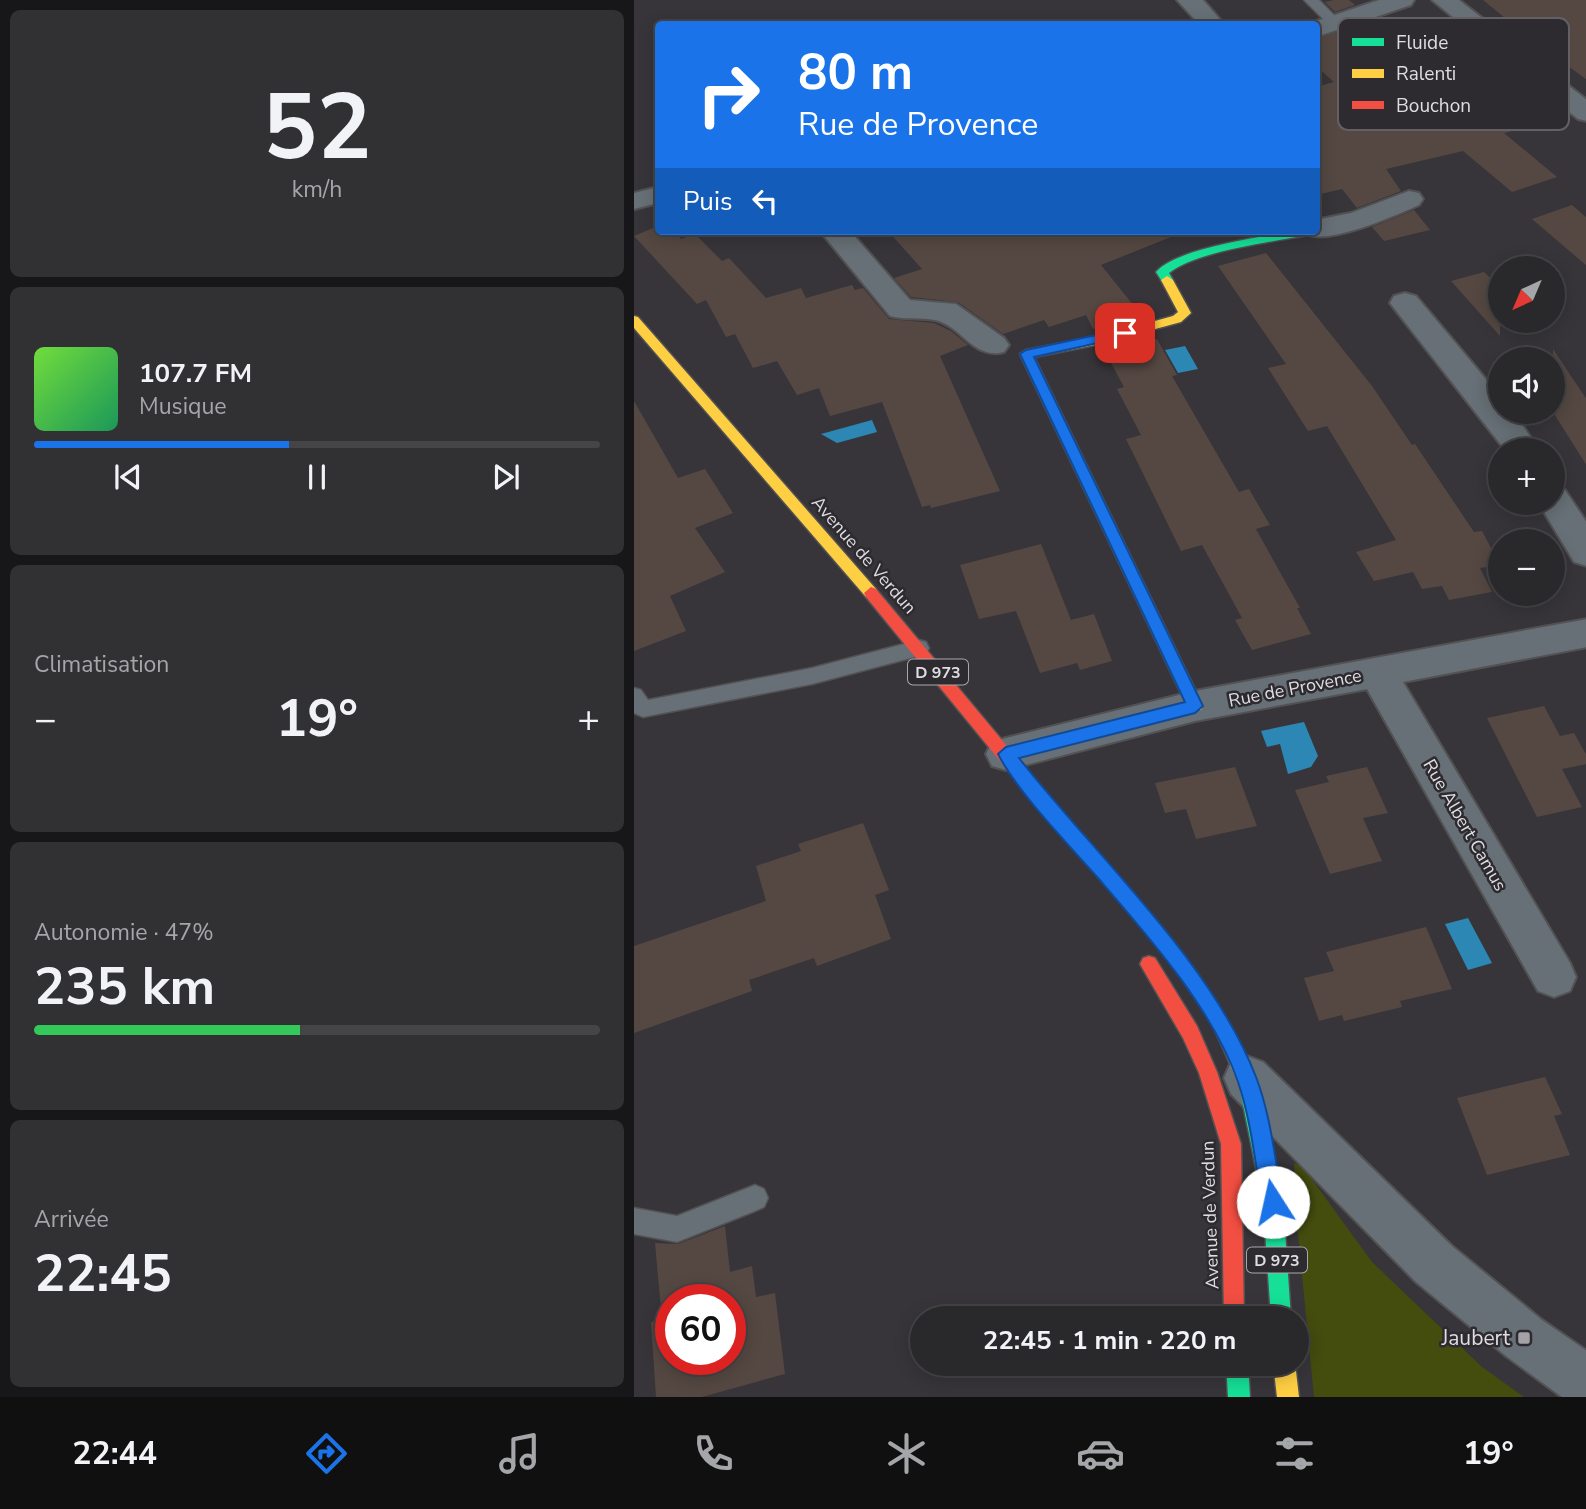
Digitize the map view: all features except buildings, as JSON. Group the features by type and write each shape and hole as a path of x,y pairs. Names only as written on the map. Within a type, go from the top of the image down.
{"main road":[{"path":"1195,706 1026,354 1100,340 1177,319 1185,313 1162,272 1168,265 1188,257 1290,235"},
{"name":"Avenue de Verdun","path":"636,325 919,648 1058,820 1135,908 1214,1012 1247,1078 1256,1110 1273,1202 1280,1306"},
{"name":"Avenue de Verdun","path":"1058,820 1114,909"},
{"name":"Avenue de Verdun","path":"1144,955 1190,1032 1208,1072 1231,1144 1234,1306"},
{"path":"1238,1376 1239,1397"},
{"path":"1286,1376 1288,1397"}],"street":[{"path":"1189,0 1209,21"},
{"path":"1351,18 1402,0"},
{"path":"1444,0 1467,18"},
{"path":"1569,99 1587,113"},
{"path":"634,201 655,196"},
{"path":"1320,228 1358,220 1409,199"},
{"path":"837,235 901,309 945,310 993,345"},
{"path":"1405,303 1515,438"},
{"path":"1563,515 1587,553"},
{"name":"Rue de Provence","path":"1006,754 1195,706 1587,633"},
{"name":"Rue Albert Camus","path":"1377,672 1554,977"},
{"path":"1247,1078 1434,1264 1524,1338 1587,1383"}],"lane":[{"path":"1311,0 1326,27"},
{"path":"634,696 643,709 812,676 919,648"},
{"path":"634,1221 677,1229 755,1198"}],"green space":[{"path":"1294,1163 1303,1167 1372,1262 1482,1367 1524,1397 1314,1397 1309,1346 1309,1306 1305,1306"}],"water":[{"path":"1185,346 1198,369 1178,373 1165,350"},
{"path":"872,420 877,432 837,443 821,434"},
{"path":"1304,722 1318,756 1311,767 1288,774 1280,744 1267,747 1261,731"},
{"path":"1468,918 1492,963 1468,970 1445,924"}],"traffic: fast":[{"path":"1167,280 1162,272 1172,264 1208,252 1289,235"},
{"path":"1250,1090 1273,1202 1280,1306"},
{"path":"1238,1376 1239,1397"}],"traffic: slow":[{"path":"1167,280 1185,313 1177,319 1100,340 1026,354 1195,706"},
{"path":"634,320 871,593"},
{"path":"1056,817 1193,981 1217,1017 1250,1090"},
{"path":"1286,1376 1288,1397"}],"traffic: jam":[{"path":"871,593 1056,817"},
{"path":"1149,964 1190,1032 1208,1072 1231,1144 1234,1306"}],"place":[{"name":"Jaubert","path":"1524,1338"}],"route":[{"path":"1125,333 1026,354 1195,706 1006,754 1058,820 1135,908 1214,1012 1247,1078 1256,1110 1273,1202"}]}
